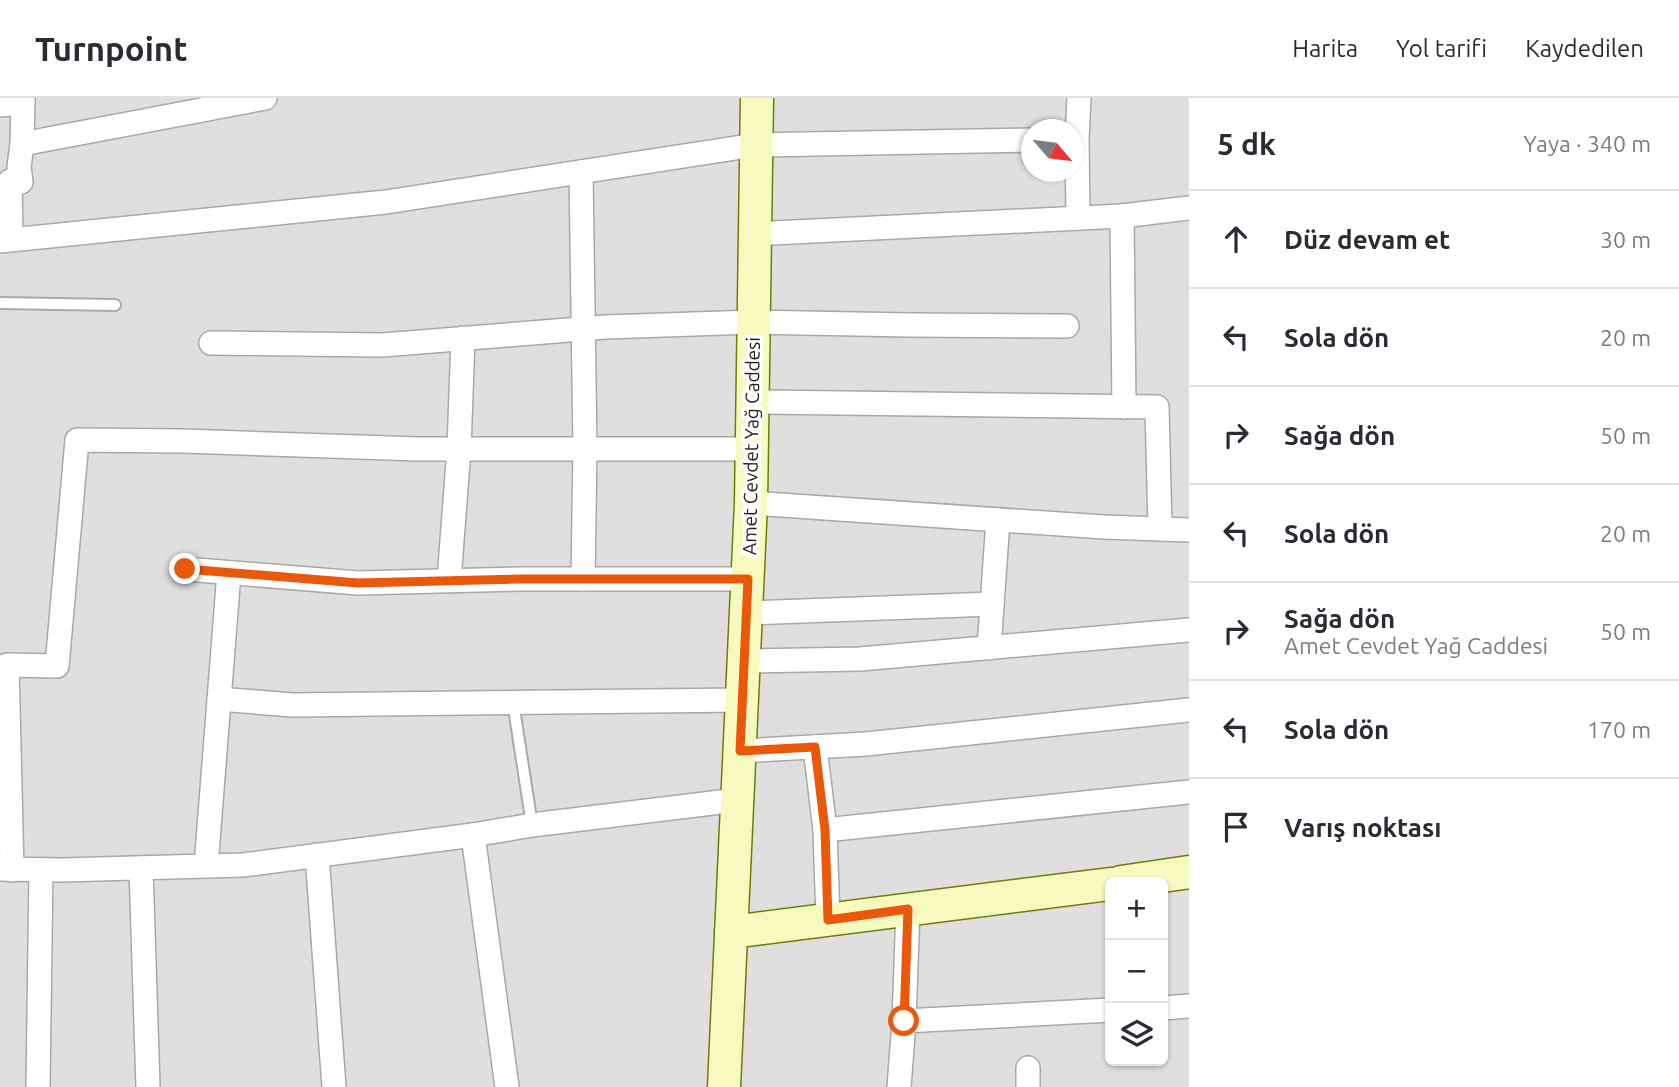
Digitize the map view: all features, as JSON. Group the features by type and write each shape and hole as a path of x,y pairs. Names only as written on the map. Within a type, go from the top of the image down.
{"main road":[{"name":"Amet Cevdet Yağ Caddesi","path":"724,1087 751,503 757,98"},
{"path":"1155,877 1189,872"},
{"path":"731,932 1105,885"}],"street":[{"path":"14,159 265,98"},
{"path":"1077,119 1079,98"},
{"path":"0,105 23,101 14,159 21,181 10,181 6,240 386,202 755,145 1021,140"},
{"path":"581,172 585,449 583,579"},
{"path":"1077,182 1078,218"},
{"path":"754,234 1122,216 1189,208"},
{"path":"1122,216 1124,407"},
{"path":"211,343 383,345 583,329 753,322 1067,326"},
{"path":"449,580 459,449 463,338"},
{"path":"752,402 1157,407 1160,529"},
{"path":"737,800 243,865 6,869 7,664 57,666 77,440 419,449 752,449"},
{"path":"751,503 1104,527 1189,530"},
{"path":"989,648 998,520"},
{"path":"185,569 358,583 748,579"},
{"path":"206,866 229,573"},
{"path":"746,613 992,604"},
{"path":"744,661 860,659 1189,630"},
{"path":"219,699 292,705 742,700"},
{"path":"740,751 866,744 1189,710"},
{"path":"815,747 825,830 828,920"},
{"path":"825,830 1189,792"},
{"path":"474,835 507,1087"},
{"path":"317,855 334,1087"},
{"path":"141,868 148,1087"},
{"path":"38,1087 41,870"},
{"path":"899,1087 908,909"},
{"path":"1168,1008 1189,1006"},
{"path":"904,1021 1105,1010"}],"lane":[{"path":"0,303 115,305"},
{"path":"513,702 532,825"}],"shaded area":[{"path":"0,98 1189,98 1189,1087 0,1087"}],"route":[{"path":"185,569 358,583 522,579 748,579 740,751 815,747 825,830 828,920 908,909 904,1021"}]}
